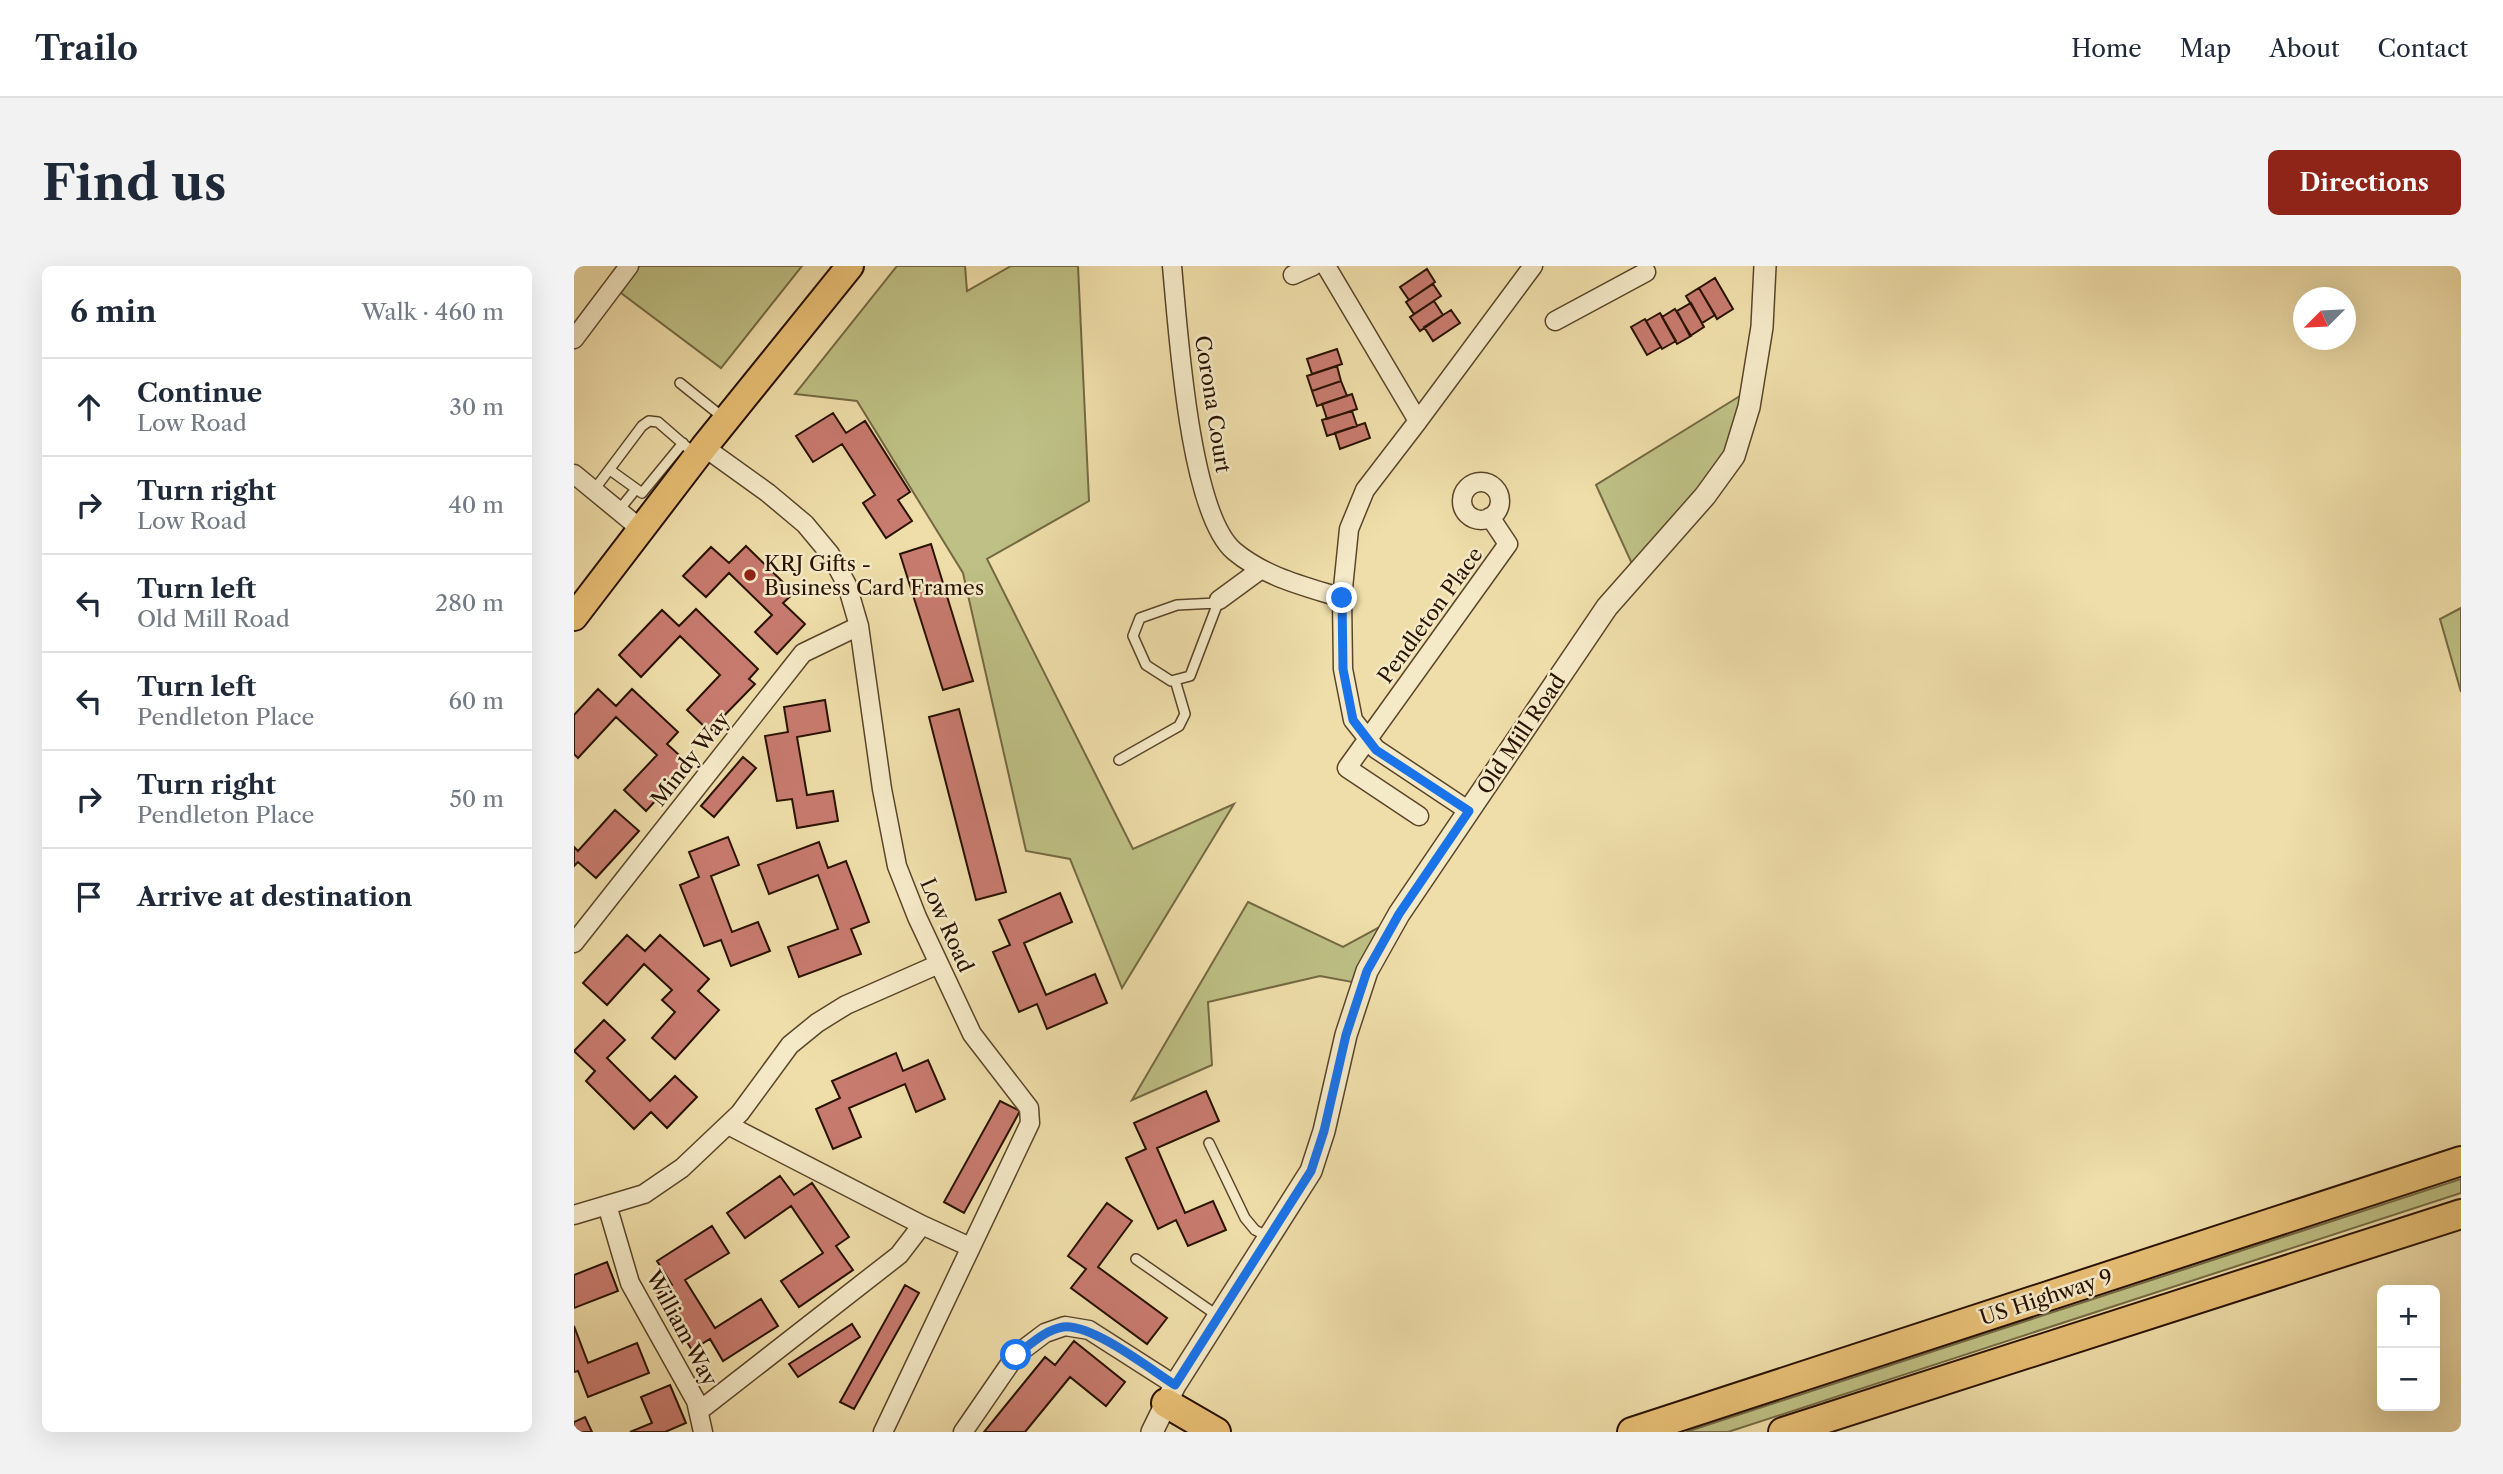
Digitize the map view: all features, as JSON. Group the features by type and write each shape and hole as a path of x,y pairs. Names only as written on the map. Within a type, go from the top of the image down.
{"highway":[{"name":"US Highway 9","path":"1632,1432 2461,1161"},
{"path":"1783,1432 2461,1214"},
{"path":"1170,1394 1216,1432"}],"main road":[{"path":"574,617 642,530 695,449 726,420 850,266"}],"street":[{"path":"574,339 629,266"},
{"name":"Corona Court","path":"1172,266 1195,458 1212,519 1232,550 1260,570 1342,598"},
{"path":"1293,275 1313,266"},
{"path":"1326,266 1418,421"},
{"name":"Pendleton Place","path":"1469,811 1376,750 1353,720 1343,669 1342,598 1349,529 1366,490 1534,266"},
{"name":"Old Mill Road","path":"1152,1432 1170,1394 1311,1171 1324,1131 1346,1035 1367,971 1399,914 1607,607 1705,496 1734,456 1749,407 1762,327 1765,266"},
{"path":"1555,321 1640,268"},
{"name":"Low Road","path":"695,449 768,493 804,524 830,554 847,585 859,626 882,789 897,866 917,917 972,1034 1029,1108 1030,1123 883,1432"},
{"path":"574,474 642,530"},
{"name":"Pendleton Place","path":"1419,816 1347,768 1508,544 1490,517"},
{"path":"1219,600 1260,570"},
{"name":"Mindy Way","path":"574,943 803,653 859,626"},
{"path":"574,1215 644,1194 682,1168 740,1113 790,1045 817,1023 846,1005 939,964"},
{"path":"728,1125 970,1247"},
{"name":"William Way","path":"607,1205 630,1283 696,1401 704,1432"},
{"path":"699,1410 899,1255 922,1225"},
{"path":"963,1432 1016,1355 1045,1333 1065,1326 1089,1330 1170,1394"}],"lane":[{"path":"680,383 726,420"},
{"path":"594,490 642,426 649,421 658,422 695,449 642,493 610,470"},
{"path":"619,510 636,489"},
{"path":"1219,600 1190,676 1171,681 1146,665 1133,636 1140,618 1177,605 1216,603 1219,600"},
{"path":"1119,760 1179,726 1185,714 1175,680"},
{"path":"1209,1143 1245,1218 1255,1230 1269,1237"},
{"path":"1136,1259 1218,1317"}],"green space":[{"path":"639,266 802,266 721,368 621,293"},
{"path":"897,266 965,266 967,291 1011,266 1078,266 1089,501 987,559 1133,849 1234,804 1122,988 1070,859 1026,851 963,573 857,401 795,394"},
{"path":"1748,391 1729,446 1700,491 1633,566 1596,485"},
{"path":"2461,608 2461,692 2440,619"},
{"path":"1248,902 1343,947 1385,924 1352,982 1320,976 1208,1002 1212,1065 1132,1100"},
{"path":"2461,1179 2461,1193 1728,1432 1686,1432"}],"building":[{"path":"1427,269 1435,282 1409,300 1400,287"},
{"path":"1715,278 1733,309 1717,319 1699,288"},
{"path":"1433,284 1441,296 1414,314 1406,302"},
{"path":"1699,288 1715,315 1702,323 1686,296"},
{"path":"1434,301 1443,315 1420,331 1410,317"},
{"path":"1691,303 1704,327 1690,336 1677,311"},
{"path":"1675,309 1691,336 1677,344 1662,317"},
{"path":"1451,310 1460,323 1433,341 1424,327"},
{"path":"1660,313 1676,341 1662,349 1646,321"},
{"path":"1645,319 1661,347 1647,355 1631,327"},
{"path":"1337,349 1342,364 1312,374 1307,359"},
{"path":"1337,366 1341,381 1312,391 1307,376"},
{"path":"1341,381 1347,396 1317,406 1312,391"},
{"path":"1352,394 1357,409 1327,419 1322,404"},
{"path":"1352,411 1357,426 1327,436 1322,420"},
{"path":"833,413 846,433 865,421 910,492 898,500 912,521 886,538 863,503 875,495 842,444 813,462 796,436"},
{"path":"1365,423 1370,438 1340,449 1335,433"},
{"path":"931,544 973,681 943,690 900,554"},
{"path":"746,546 794,593 783,603 805,624 777,654 755,632 772,615 729,573 706,597 683,576 711,547 729,563"},
{"path":"696,609 758,669 749,679 755,684 709,731 687,710 720,675 680,636 641,677 619,655 662,610 679,626"},
{"path":"598,689 616,706 632,689 678,732 667,744 689,764 646,811 624,790 657,755 616,717 578,758 574,754 574,715"},
{"path":"825,700 830,731 797,737 807,795 833,791 838,821 797,828 792,799 777,801 765,736 788,732 784,707"},
{"path":"959,709 1006,892 976,900 929,717"},
{"path":"743,757 756,768 714,817 701,806"},
{"path":"615,810 639,831 596,878 578,862 574,866 574,847 578,851"},
{"path":"728,837 739,865 711,876 732,932 758,922 770,951 731,966 721,940 704,946 680,885 699,877 689,852"},
{"path":"819,842 828,868 846,861 869,922 851,929 861,954 799,977 788,947 838,929 818,875 769,894 758,865"},
{"path":"1060,893 1072,922 1024,943 1046,995 1095,974 1107,1003 1047,1029 1037,1004 1019,1012 993,952 1010,945 999,920"},
{"path":"627,935 645,951 660,935 709,979 698,991 719,1010 675,1059 652,1038 675,1012 662,1000 672,990 644,964 607,1005 583,983"},
{"path":"604,1020 625,1040 607,1058 650,1101 675,1076 697,1097 667,1128 651,1112 634,1129 586,1081 595,1071 574,1051"},
{"path":"896,1053 903,1071 928,1060 945,1099 916,1112 905,1084 849,1108 861,1137 833,1149 816,1109 840,1098 832,1081"},
{"path":"1206,1091 1219,1121 1157,1148 1185,1213 1213,1201 1226,1230 1188,1246 1176,1220 1158,1229 1126,1158 1146,1149 1134,1123"},
{"path":"1000,1101 1020,1111 964,1213 944,1202"},
{"path":"780,1176 794,1195 812,1183 849,1237 836,1246 853,1270 799,1307 781,1281 823,1253 791,1206 745,1238 727,1213"},
{"path":"1107,1203 1132,1221 1098,1267 1167,1318 1147,1344 1071,1288 1086,1269 1068,1256"},
{"path":"712,1226 729,1253 685,1280 715,1328 761,1299 778,1326 723,1361 710,1339 692,1350 657,1294 672,1285 657,1261"},
{"path":"607,1262 618,1291 574,1308 574,1275"},
{"path":"905,1285 919,1293 854,1409 840,1402"},
{"path":"852,1324 860,1337 798,1377 789,1364"},
{"path":"574,1326 588,1363 637,1343 649,1373 588,1397 578,1371 574,1372"},
{"path":"1074,1341 1125,1382 1106,1406 1070,1377 1025,1432 984,1432 1045,1357 1055,1365"},
{"path":"670,1385 686,1423 665,1432 630,1432 652,1423 641,1397"},
{"path":"585,1417 592,1432 574,1432 574,1422"}],"place":[{"name":"KRJ Gifts - Business Card Frames","path":"750,575"}],"route":[{"path":"1016,1355 1045,1333 1065,1326 1089,1330 1175,1385 1311,1171 1324,1131 1346,1035 1367,971 1399,914 1469,811 1376,750 1353,720 1343,669 1342,598"}]}
